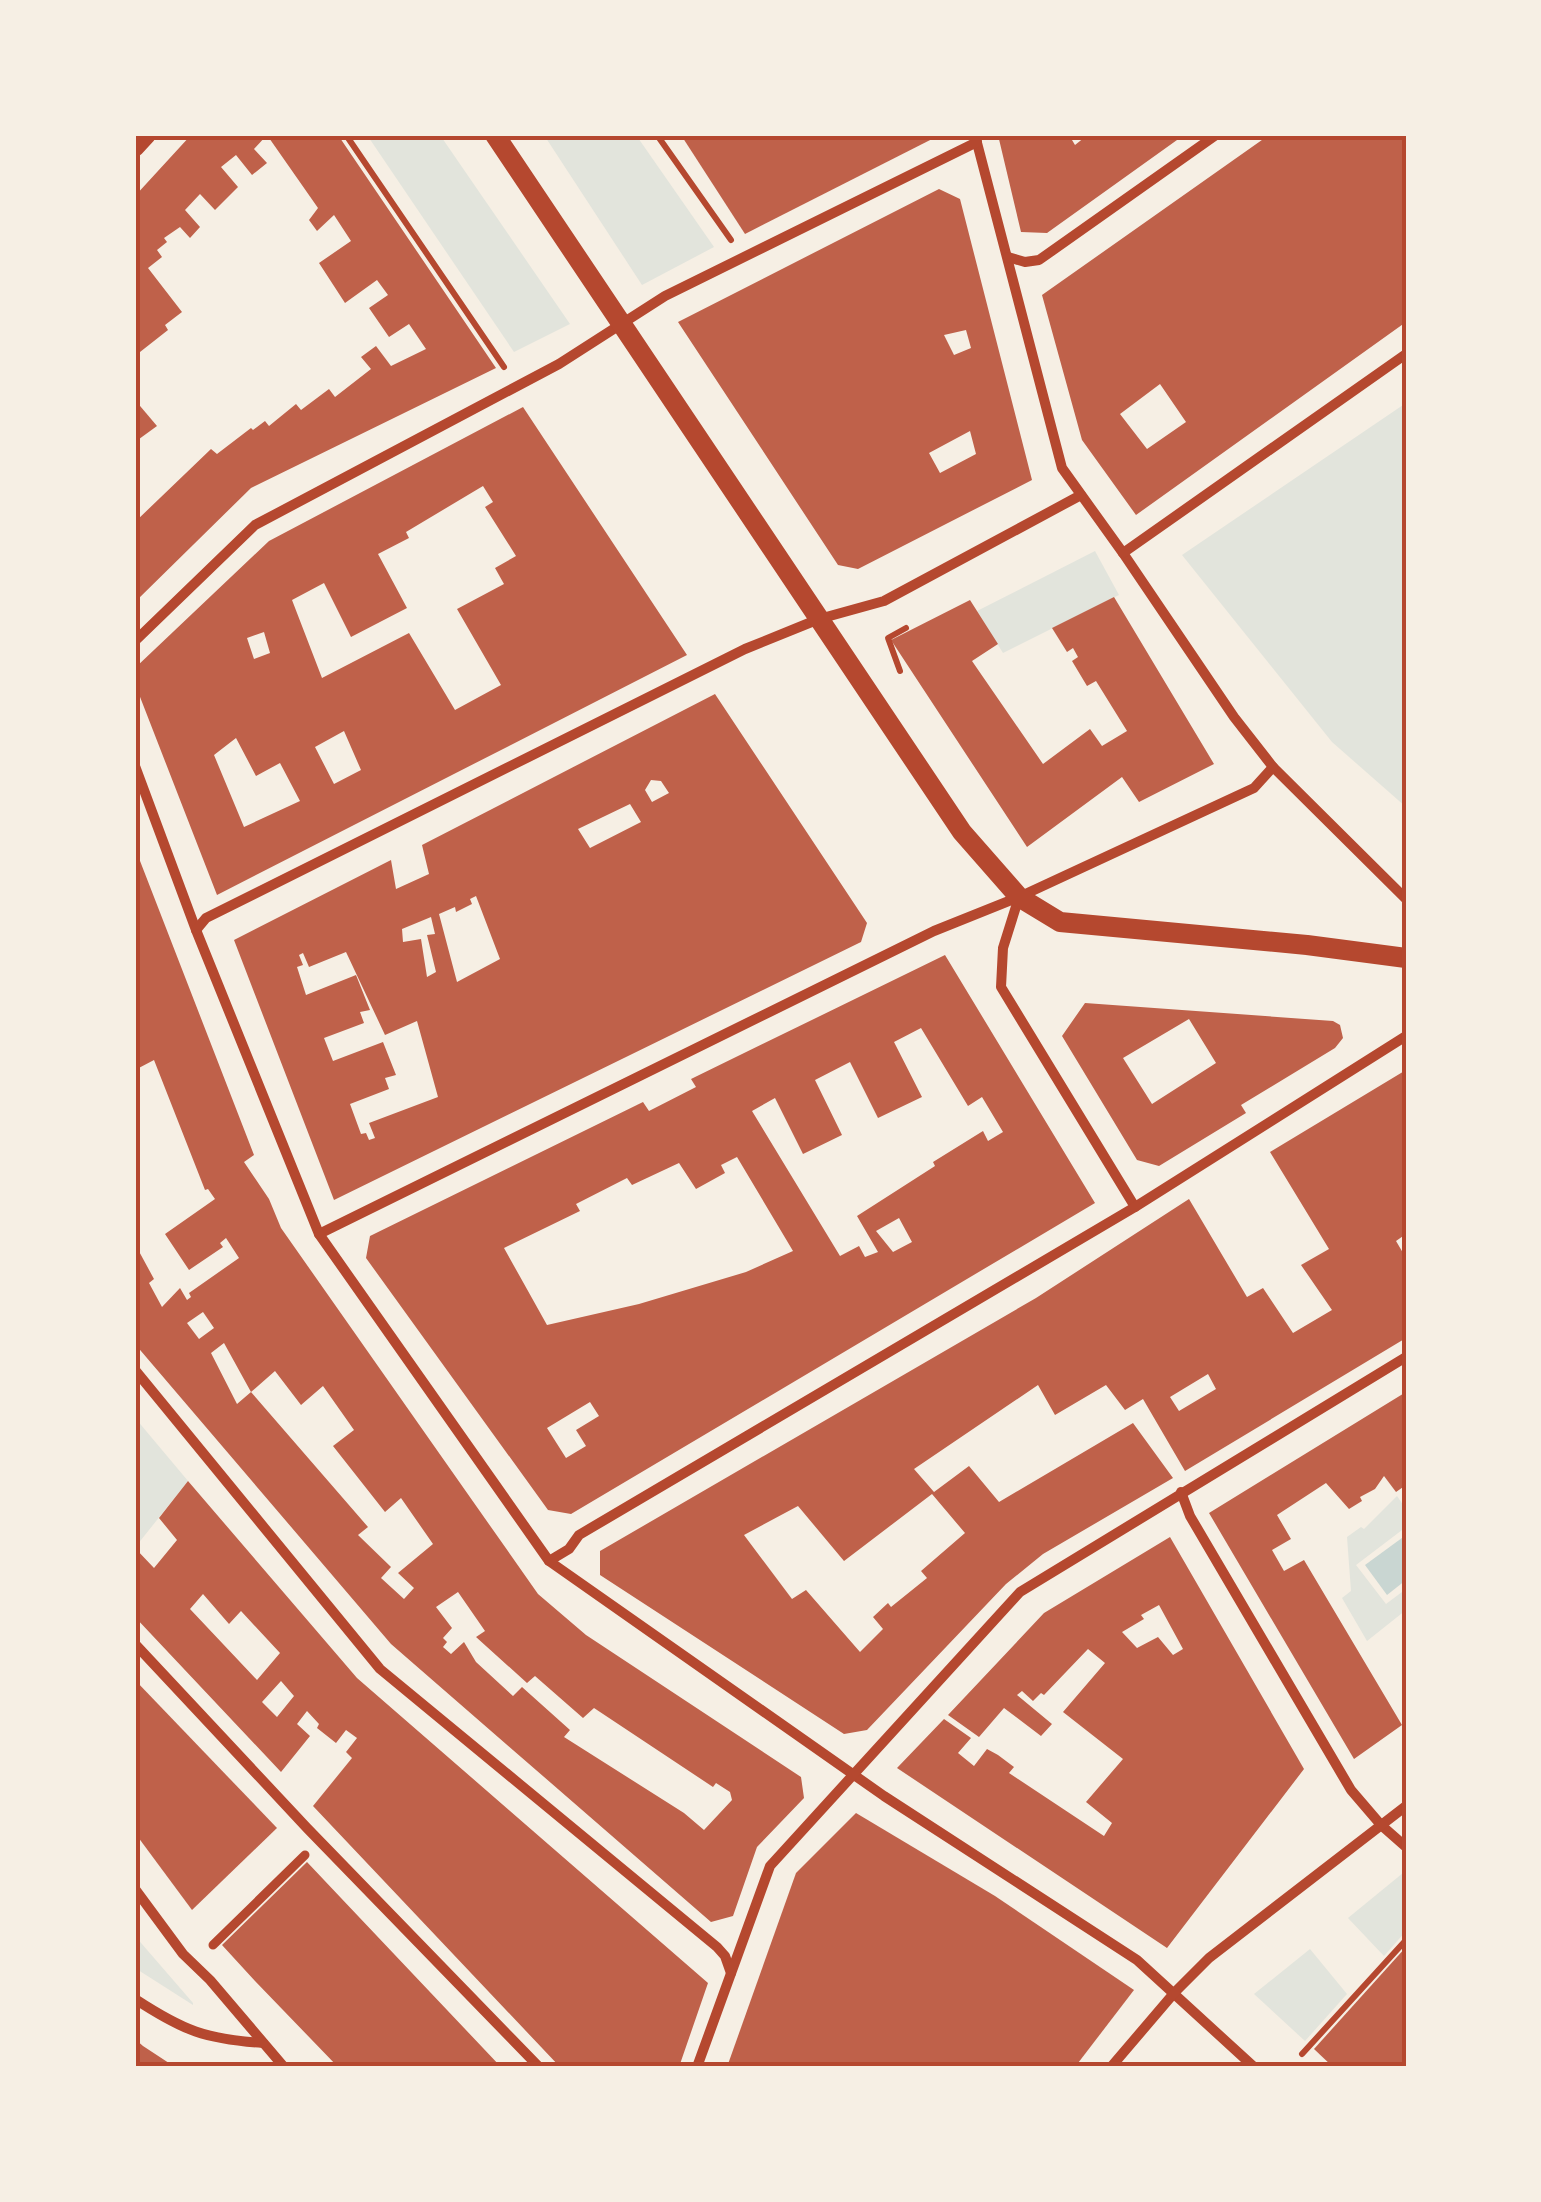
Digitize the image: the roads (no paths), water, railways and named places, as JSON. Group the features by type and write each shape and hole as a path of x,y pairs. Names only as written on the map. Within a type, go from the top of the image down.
{"main road":[{"path":"495,135 962,832 1019,897 1060,922 1406,958"}],"street":[{"path":"135,148 147,135"},
{"path":"1008,257 1025,262 1039,260 1216,135"},
{"path":"135,640 254,524 559,364 665,296 976,138 1062,468 1234,717 1273,767 1406,900"},
{"path":"1124,553 1406,354"},
{"path":"196,930 206,918 745,648 884,601 1081,495"},
{"path":"135,766 196,930 319,1234 549,1561 853,1774 1138,1960 1254,2067"},
{"path":"319,1234 916,939 1019,897 1254,788 1273,767"},
{"path":"1019,897 1002,948 1001,987 1136,1208"},
{"path":"549,1561 568,1549 579,1535 1136,1208 1406,1036"},
{"path":"698,2067 770,1866 1020,1592 1406,1357"},
{"path":"135,1370 380,1669 717,1948 725,1956 731,1974"},
{"path":"1181,1492 1190,1516 1352,1790 1406,1847"},
{"path":"135,1644 539,2067"},
{"path":"1111,2067 1174,1992 1209,1958 1406,1806"},
{"path":"213,1945 304,1855"},
{"path":"135,1888 182,1954 210,1980 284,2067"},
{"path":"135,1999 170,2022 216,2040 263,2043"}]}
